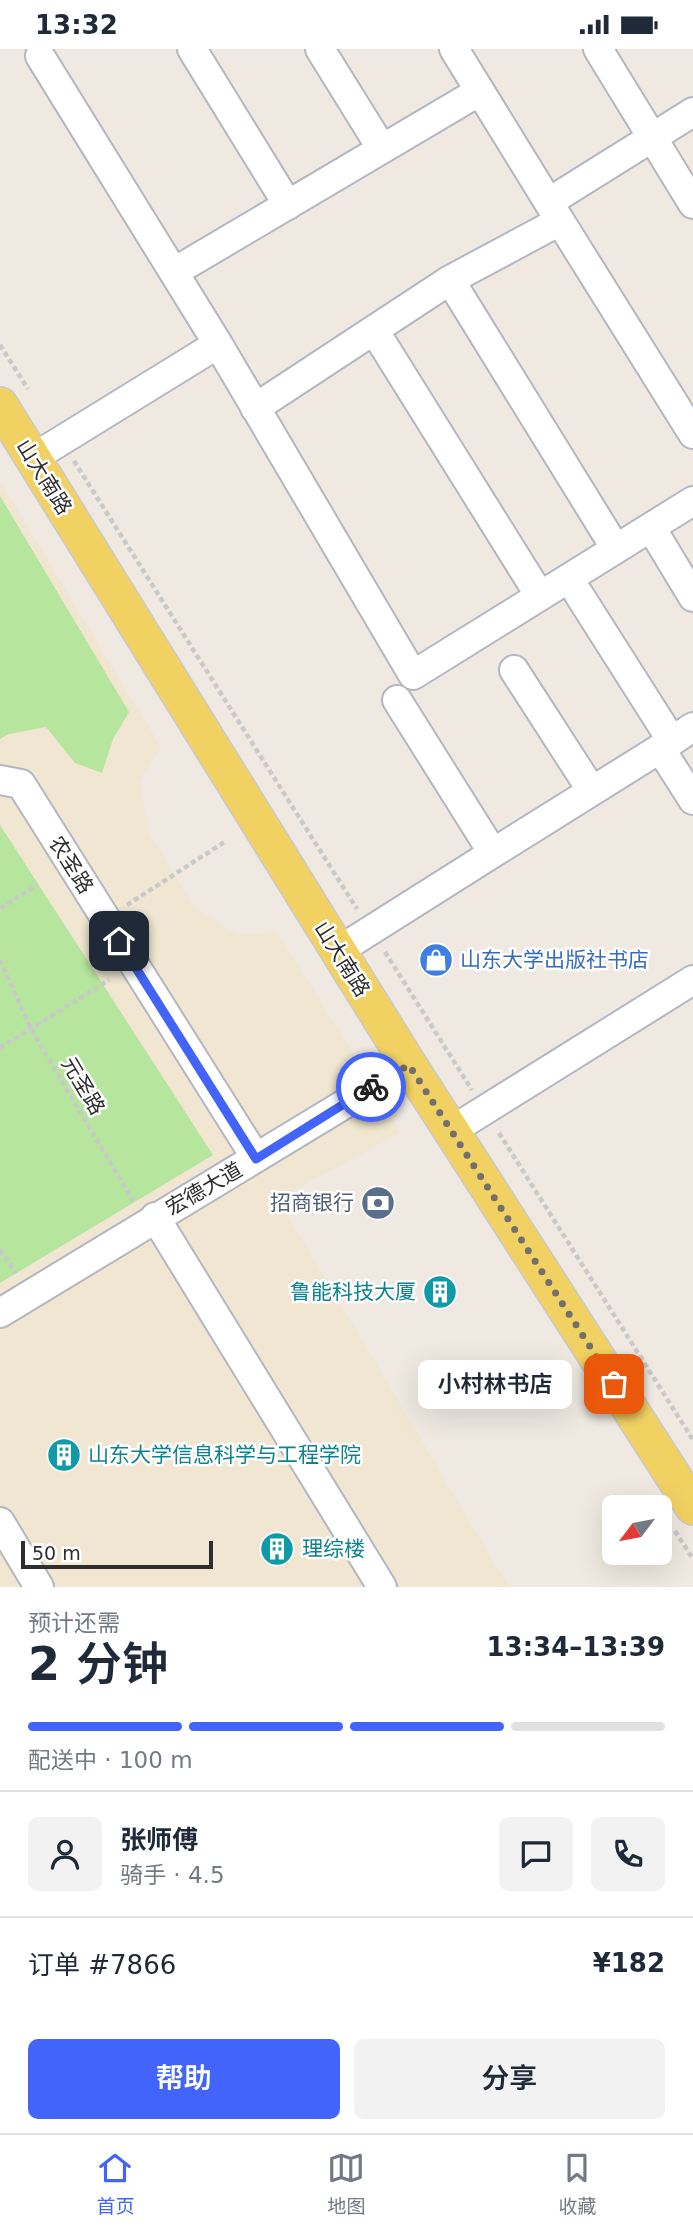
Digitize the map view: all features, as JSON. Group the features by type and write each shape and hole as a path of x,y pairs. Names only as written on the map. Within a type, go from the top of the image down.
{"main road":[{"name":"山大南路","path":"15,398 33,458 451,1132 693,1507"}],"street":[{"path":"192,49 288,205"},
{"path":"320,49 382,149"},
{"path":"454,49 693,434"},
{"path":"598,49 693,204"},
{"path":"40,55 218,344 413,675 693,501"},
{"path":"174,272 480,91"},
{"path":"255,408 554,212 693,112"},
{"path":"450,280 616,549"},
{"path":"374,330 540,596"},
{"path":"33,458 218,344"},
{"path":"658,539 693,597"},
{"path":"578,593 675,739 693,800"},
{"path":"514,670 592,791"},
{"path":"397,700 493,853"},
{"path":"338,951 675,739"},
{"name":"农圣路","path":"11,782 105,919 256,1159"},
{"path":"451,1132 693,980"},
{"name":"宏德大道","path":"0,1313 409,1065"},
{"path":"155,1217 382,1587"},
{"path":"0,1522 39,1587"}],"path":[{"path":"0,345 15,398"},
{"path":"67,451 358,910"},
{"path":"105,919 226,841"},
{"path":"0,908 38,885"},
{"path":"380,945 477,1098"},
{"name":"元圣路","path":"0,960 31,1029 134,1202 155,1217"},
{"path":"0,1048 109,980"},
{"path":"492,1122 693,1440"}],"shaded area":[{"path":"0,481 161,747 140,781 148,831 195,908 237,934 277,932 370,1079 400,1133 278,1199 509,1587 0,1587"}],"green space":[{"path":"0,496 129,712 113,739 102,773 75,763 46,727 9,734 0,739"},
{"path":"0,825 213,1155 0,1283"}],"way so far":[{"path":"371,1087 409,1065 614,1384"}],"place":[{"name":"山东大学出版社书店","path":"436,960"},
{"name":"招商银行","path":"378,1203"},
{"name":"鲁能科技大厦","path":"440,1292"},
{"name":"小村林书店","path":"614,1384"},
{"name":"山东大学信息科学与工程学院","path":"64,1455"},
{"name":"理综楼","path":"277,1549"}],"route":[{"path":"119,941 256,1159 371,1087"}]}
